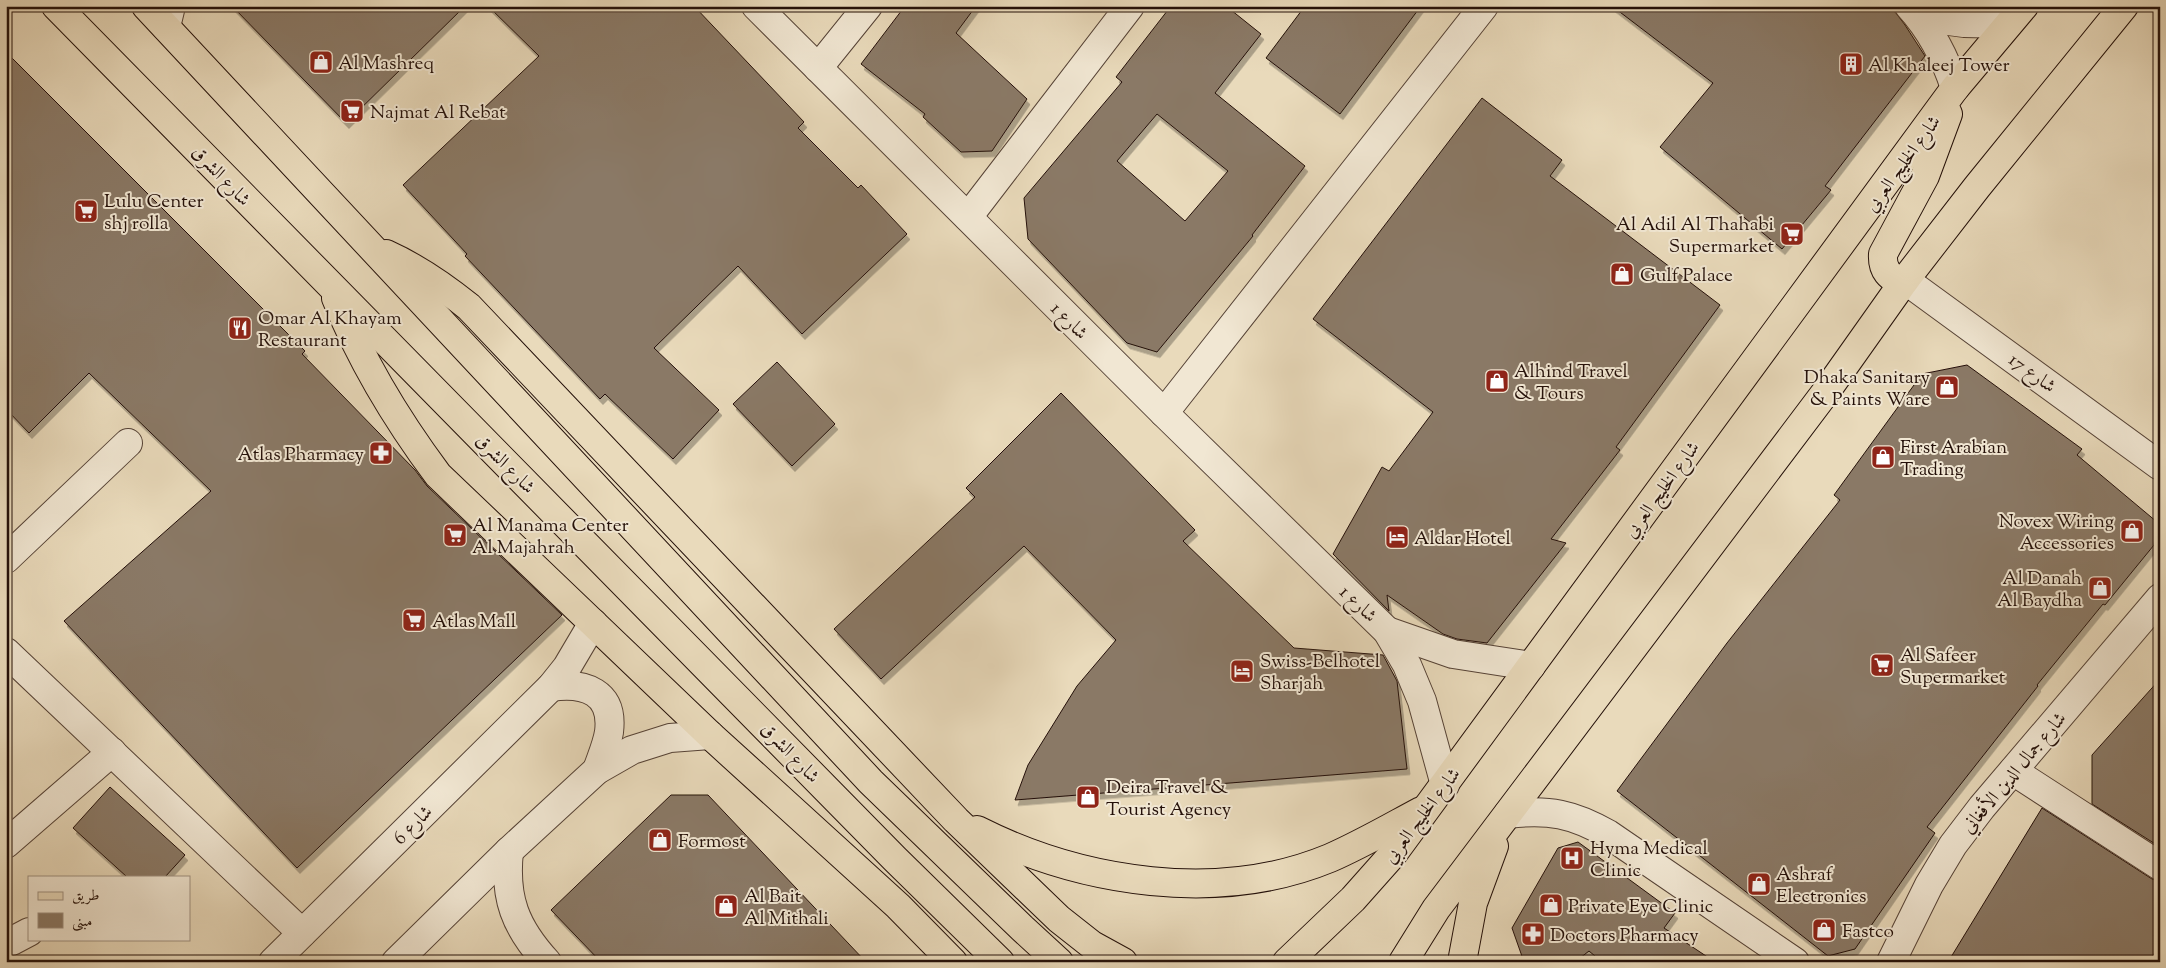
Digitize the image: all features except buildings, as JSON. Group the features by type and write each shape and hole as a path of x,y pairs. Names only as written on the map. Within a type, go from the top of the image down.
{"main road":[{"name":"شارع الشرق","path":"56,6 895,859 1000,962"},
{"name":"شارع الشرق","path":"146,6 169,17 371,247 871,782 1059,962"},
{"path":"1403,962 1436,909 1566,734 1825,393 1905,280 2050,96 2124,6"},
{"name":"شارع الخليج العربي","path":"1287,962 1353,900 1393,854 1955,88 2016,15"},
{"path":"1905,280 1893,278 1888,273 1884,268 1883,254 1925,176 1947,119 1955,88"},
{"path":"371,247 407,263 439,283 469,307 956,820 1059,920 1092,945 1124,962"},
{"path":"332,288 353,340 378,387 406,432 438,475 710,735 898,906 954,962"},
{"path":"956,820 1002,843 1050,861 1098,873 1195,883 1241,880 1286,872 1329,858 1429,807"},
{"path":"1462,962 1473,903 1508,814"},
{"path":"898,906 933,962"}],"street":[{"name":"شارع 1","path":"756,6 1164,413 1387,631 1407,665 1422,701 1445,785"},
{"path":"818,68 868,6"},
{"path":"968,217 1130,6"},
{"path":"1164,413 1484,6"},
{"path":"1914,12 1979,24 2016,15"},
{"path":"1914,12 1941,51 1955,88"},
{"name":"شارع 17","path":"1905,280 2066,395 2160,466"},
{"path":"6,559 128,443"},
{"name":"شارع جمال الدين الأفغاني","path":"1891,962 1929,885 1954,845 1982,807 2160,598"},
{"name":"شارع 6","path":"273,962 551,687 567,668 593,624"},
{"name":"شارع 1","path":"1387,631 1453,654 1531,666"},
{"path":"6,652 302,933"},
{"path":"551,687 569,684 587,688 603,699 610,716 609,735 597,770"},
{"path":"396,962 509,851 597,770 632,750 662,741 710,735"},
{"path":"6,844 112,752"},
{"path":"2013,771 2160,866"},
{"path":"1508,814 1534,810 1560,813 1585,821 1608,834 1795,962"},
{"path":"509,851 506,874 509,897 515,918 526,938 546,962"},
{"path":"6,941 12,941 28,933"}],"place":[{"name":"Al Mashreq","path":"321,62"},
{"name":"Al Khaleej Tower","path":"1851,64"},
{"name":"Najmat Al Rebat","path":"352,111"},
{"name":"Lulu Center shj rolla","path":"86,211"},
{"name":"Al Adil Al Thahabi Supermarket","path":"1792,234"},
{"name":"Gulf Palace","path":"1622,274"},
{"name":"Omar Al Khayam Restaurant","path":"240,328"},
{"name":"Alhind Travel & Tours","path":"1497,381"},
{"name":"Dhaka Sanitary & Paints Ware","path":"1947,387"},
{"name":"Atlas Pharmacy","path":"381,453"},
{"name":"First Arabian Trading","path":"1883,457"},
{"name":"Novex Wiring Accessories","path":"2132,531"},
{"name":"Al Manama Center Al Majahrah","path":"455,535"},
{"name":"Aldar Hotel","path":"1397,537"},
{"name":"Al Danah Al Baydha","path":"2100,588"},
{"name":"Atlas Mall","path":"414,620"},
{"name":"Al Safeer Supermarket","path":"1882,665"},
{"name":"Swiss-Belhotel Sharjah","path":"1242,671"},
{"name":"Deira Travel & Tourist Agency","path":"1088,797"},
{"name":"Formost","path":"660,840"},
{"name":"Hyma Medical Clinic","path":"1572,858"},
{"name":"Ashraf Electronics","path":"1759,884"},
{"name":"Private Eye Clinic","path":"1551,905"},
{"name":"Al Bait Al Mithali","path":"726,906"},
{"name":"Fastco","path":"1824,930"},
{"name":"Doctors Pharmacy","path":"1533,934"}]}
